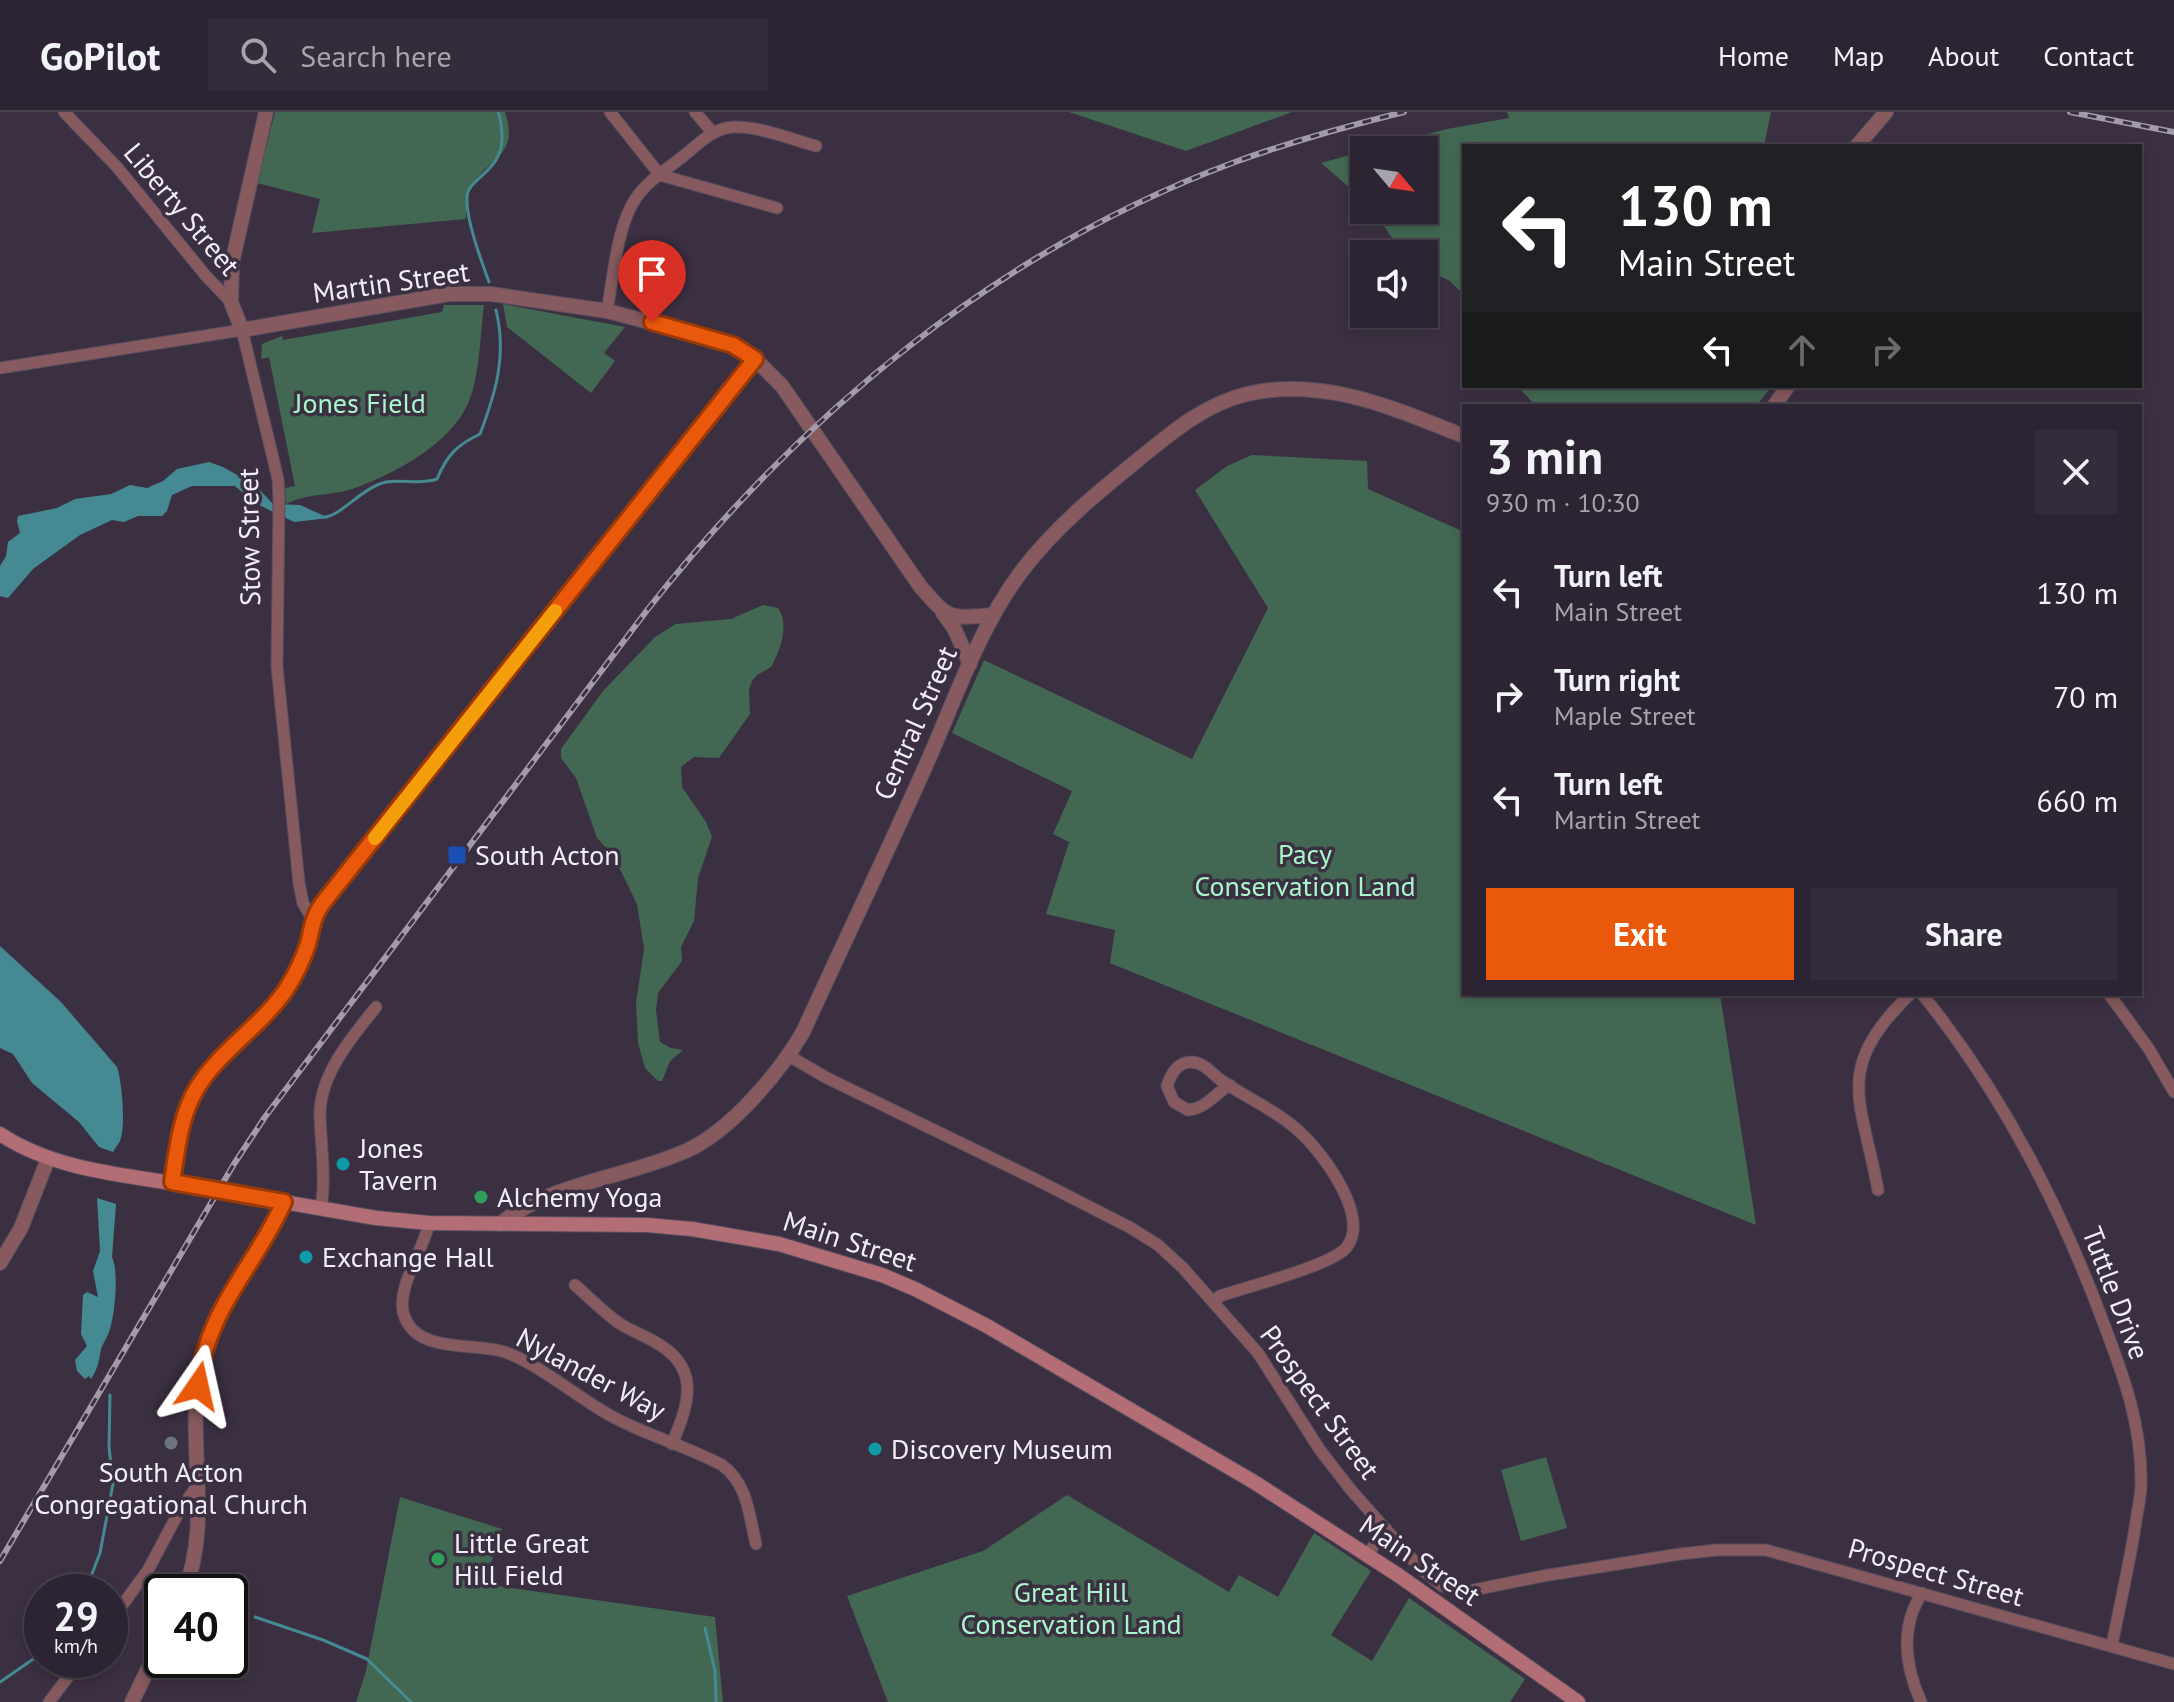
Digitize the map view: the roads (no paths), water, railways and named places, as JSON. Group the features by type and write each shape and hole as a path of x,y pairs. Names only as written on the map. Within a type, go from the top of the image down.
{"main road":[{"name":"Main Street","path":"0,1134 48,1159 321,1208 429,1223 647,1225 692,1229 779,1244 882,1275 1000,1333 1254,1482 1367,1555 1578,1702"}],"street":[{"name":"Liberty Street","path":"64,112 117,167 215,288 231,302"},
{"name":"Stow Street","path":"266,112 233,255 231,302 242,330 272,448 279,499 276,635 280,713 299,883 303,903 312,919"},
{"path":"610,112 660,175 777,208"},
{"path":"695,112 713,133"},
{"path":"1859,144 1886,112"},
{"path":"607,311 629,211 642,190 713,133 729,127 744,127 816,146"},
{"name":"Martin Street","path":"0,368 449,294 491,294 607,311 714,339 733,345 755,359 785,391 920,586 954,628 970,664"},
{"path":"172,1182 183,1120 195,1091 206,1075 285,990 302,959 312,919 755,359"},
{"name":"Central Street","path":"500,1224 525,1207 561,1192 674,1156 698,1145 745,1105 789,1056 803,1032 993,615 1040,548 1096,493 1196,415 1223,401 1249,394 1282,390 1322,391 1376,401 1462,435"},
{"path":"943,613 958,618 993,615"},
{"path":"1878,1190 1857,1083 1862,1061 1876,1030 1908,996"},
{"name":"Tuttle Drive","path":"1923,996 1989,1086 2011,1122 2078,1256 2139,1431 2142,1482 2132,1550 2112,1645"},
{"path":"2110,996 2149,1049 2174,1092"},
{"path":"321,1208 323,1154 320,1114 326,1089 337,1061 376,1007"},
{"name":"Prospect Street","path":"789,1056 827,1078 1131,1228 1158,1245 1258,1353 1320,1450 1420,1568 1442,1586 1464,1592 1680,1554 1766,1550 2174,1664"},
{"path":"1213,1302 1220,1296 1328,1260 1345,1248 1353,1234 1346,1193 1305,1137 1203,1065 1192,1062 1175,1069 1167,1086 1174,1102 1188,1110 1206,1105 1219,1091 1230,1085"},
{"path":"0,1263 21,1228 48,1159"},
{"path":"189,1574 198,1543 198,1390 209,1337 223,1303 284,1202"},
{"name":"Nylander Way","path":"429,1223 403,1297 403,1314 412,1330 427,1339 494,1349 518,1357 589,1404 633,1428 716,1462 736,1478 745,1494 756,1544"},
{"path":"575,1285 615,1321 659,1344 678,1363 688,1384 688,1398 672,1444"},
{"path":"128,1597 148,1570 184,1503 198,1485"},
{"path":"1367,1555 1386,1529"},
{"path":"1448,1610 1459,1591"},
{"path":"1921,1702 1912,1677 1907,1648 1911,1610 1922,1593"},
{"path":"132,1702 144,1677"},
{"path":"49,1702 67,1678"}],"waterway":[{"path":"489,282 471,228 467,198 501,148 498,112"},
{"path":"325,517 377,485 392,481 424,482 437,479 454,452 480,434 491,403 500,358 496,310"},
{"path":"92,1574 100,1553 113,1484 109,1447 110,1395"},
{"path":"255,1617 367,1659 411,1702"},
{"path":"705,1628 715,1671 716,1702"},
{"path":"0,1682 24,1665"}],"railway":[{"path":"0,1561 234,1164 265,1117 648,609 708,537 772,469 839,405 911,345 986,290 1065,241 1148,198 1235,162 1404,112"},
{"path":"2070,112 2174,132"}],"place":[{"name":"South Acton","path":"457,855"},
{"name":"Jones Tavern","path":"343,1164"},
{"name":"Alchemy Yoga","path":"481,1197"},
{"name":"Exchange Hall","path":"306,1257"},
{"name":"South Acton Congregational Church","path":"171,1443"},
{"name":"Discovery Museum","path":"875,1449"},
{"name":"Little Great Hill Field","path":"438,1559"}],"park label":[{"name":"Jones Field","path":"360,403"},
{"name":"Pacy Conservation Land","path":"1305,870"},
{"name":"Great Hill Conservation Land","path":"1071,1608"}]}
